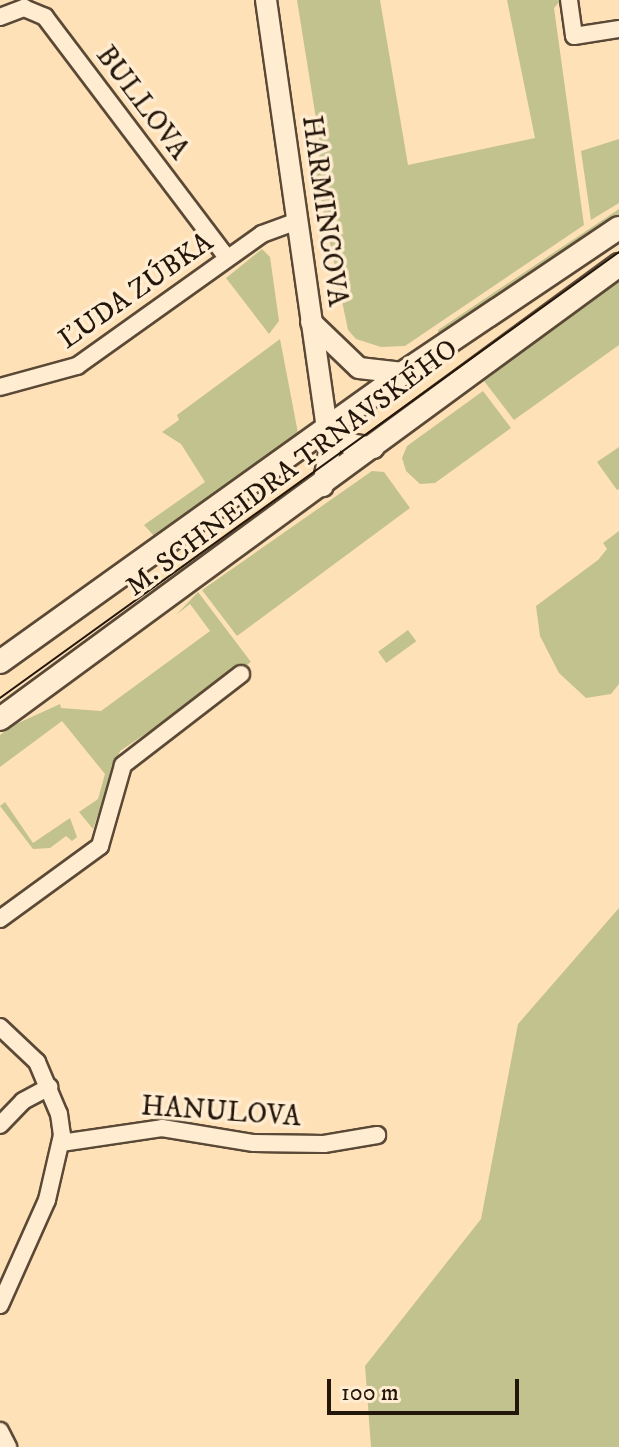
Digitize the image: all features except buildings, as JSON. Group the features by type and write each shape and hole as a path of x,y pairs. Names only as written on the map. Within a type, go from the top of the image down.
{"main road":[{"name":"M. SCHNEIDRA TRNAVSKÉHO","path":"0,662 403,373 619,228"},
{"name":"M. SCHNEIDRA TRNAVSKÉHO","path":"0,719 323,486 619,265"}],"street":[{"name":"HARMINCOVA","path":"266,0 330,449 323,486"},
{"path":"569,0 574,36 619,29"},
{"name":"BULLOVA","path":"0,17 24,8 45,17 227,258"},
{"name":"ĽUDA ZÚBKA","path":"0,387 77,366 262,234 297,221"},
{"path":"311,322 359,368 403,373"},
{"path":"325,430 349,444 374,448"},
{"path":"0,919 100,846 123,765 241,674"},
{"path":"0,1027 26,1046 49,1087 61,1121 61,1143 47,1200 0,1305"},
{"path":"0,1125 23,1101 49,1087"},
{"name":"HANULOVA","path":"61,1143 162,1128 254,1143 324,1144 377,1135"},
{"path":"0,1431 8,1447"}],"green space":[{"path":"297,0 380,0 408,165 535,138 507,0 561,0 554,8 584,225 405,346 381,347 356,339 348,330 315,170 321,150"},
{"path":"619,139 619,203 591,220 581,151"},
{"path":"619,209 619,219 438,333 438,330"},
{"path":"262,249 270,257 279,321 269,334 226,278"},
{"path":"619,278 619,345 514,420 484,381"},
{"path":"280,339 298,433 154,536 144,525 205,482 181,444 162,432 179,420 177,415"},
{"path":"483,391 511,428 435,483 420,484 406,471 402,458 407,446"},
{"path":"619,447 619,489 617,490 597,462"},
{"path":"372,471 384,472 410,508 237,636 202,590"},
{"path":"619,531 619,684 611,694 586,698 559,673 540,636 536,606 598,560 607,549 603,543"},
{"path":"198,592 251,662 120,751 93,829 79,812 98,799 105,774 62,721 0,767 0,735 14,725 60,704 61,708 101,711 210,631 190,604 176,615"},
{"path":"408,630 416,641 386,663 378,652"},
{"path":"5,802 33,843 70,818 77,837 72,841 66,836 50,848 33,849 0,806"},
{"path":"619,908 619,1447 371,1447 365,1366 481,1219 518,1024"}],"tram line":[{"path":"0,698 619,252"}]}
